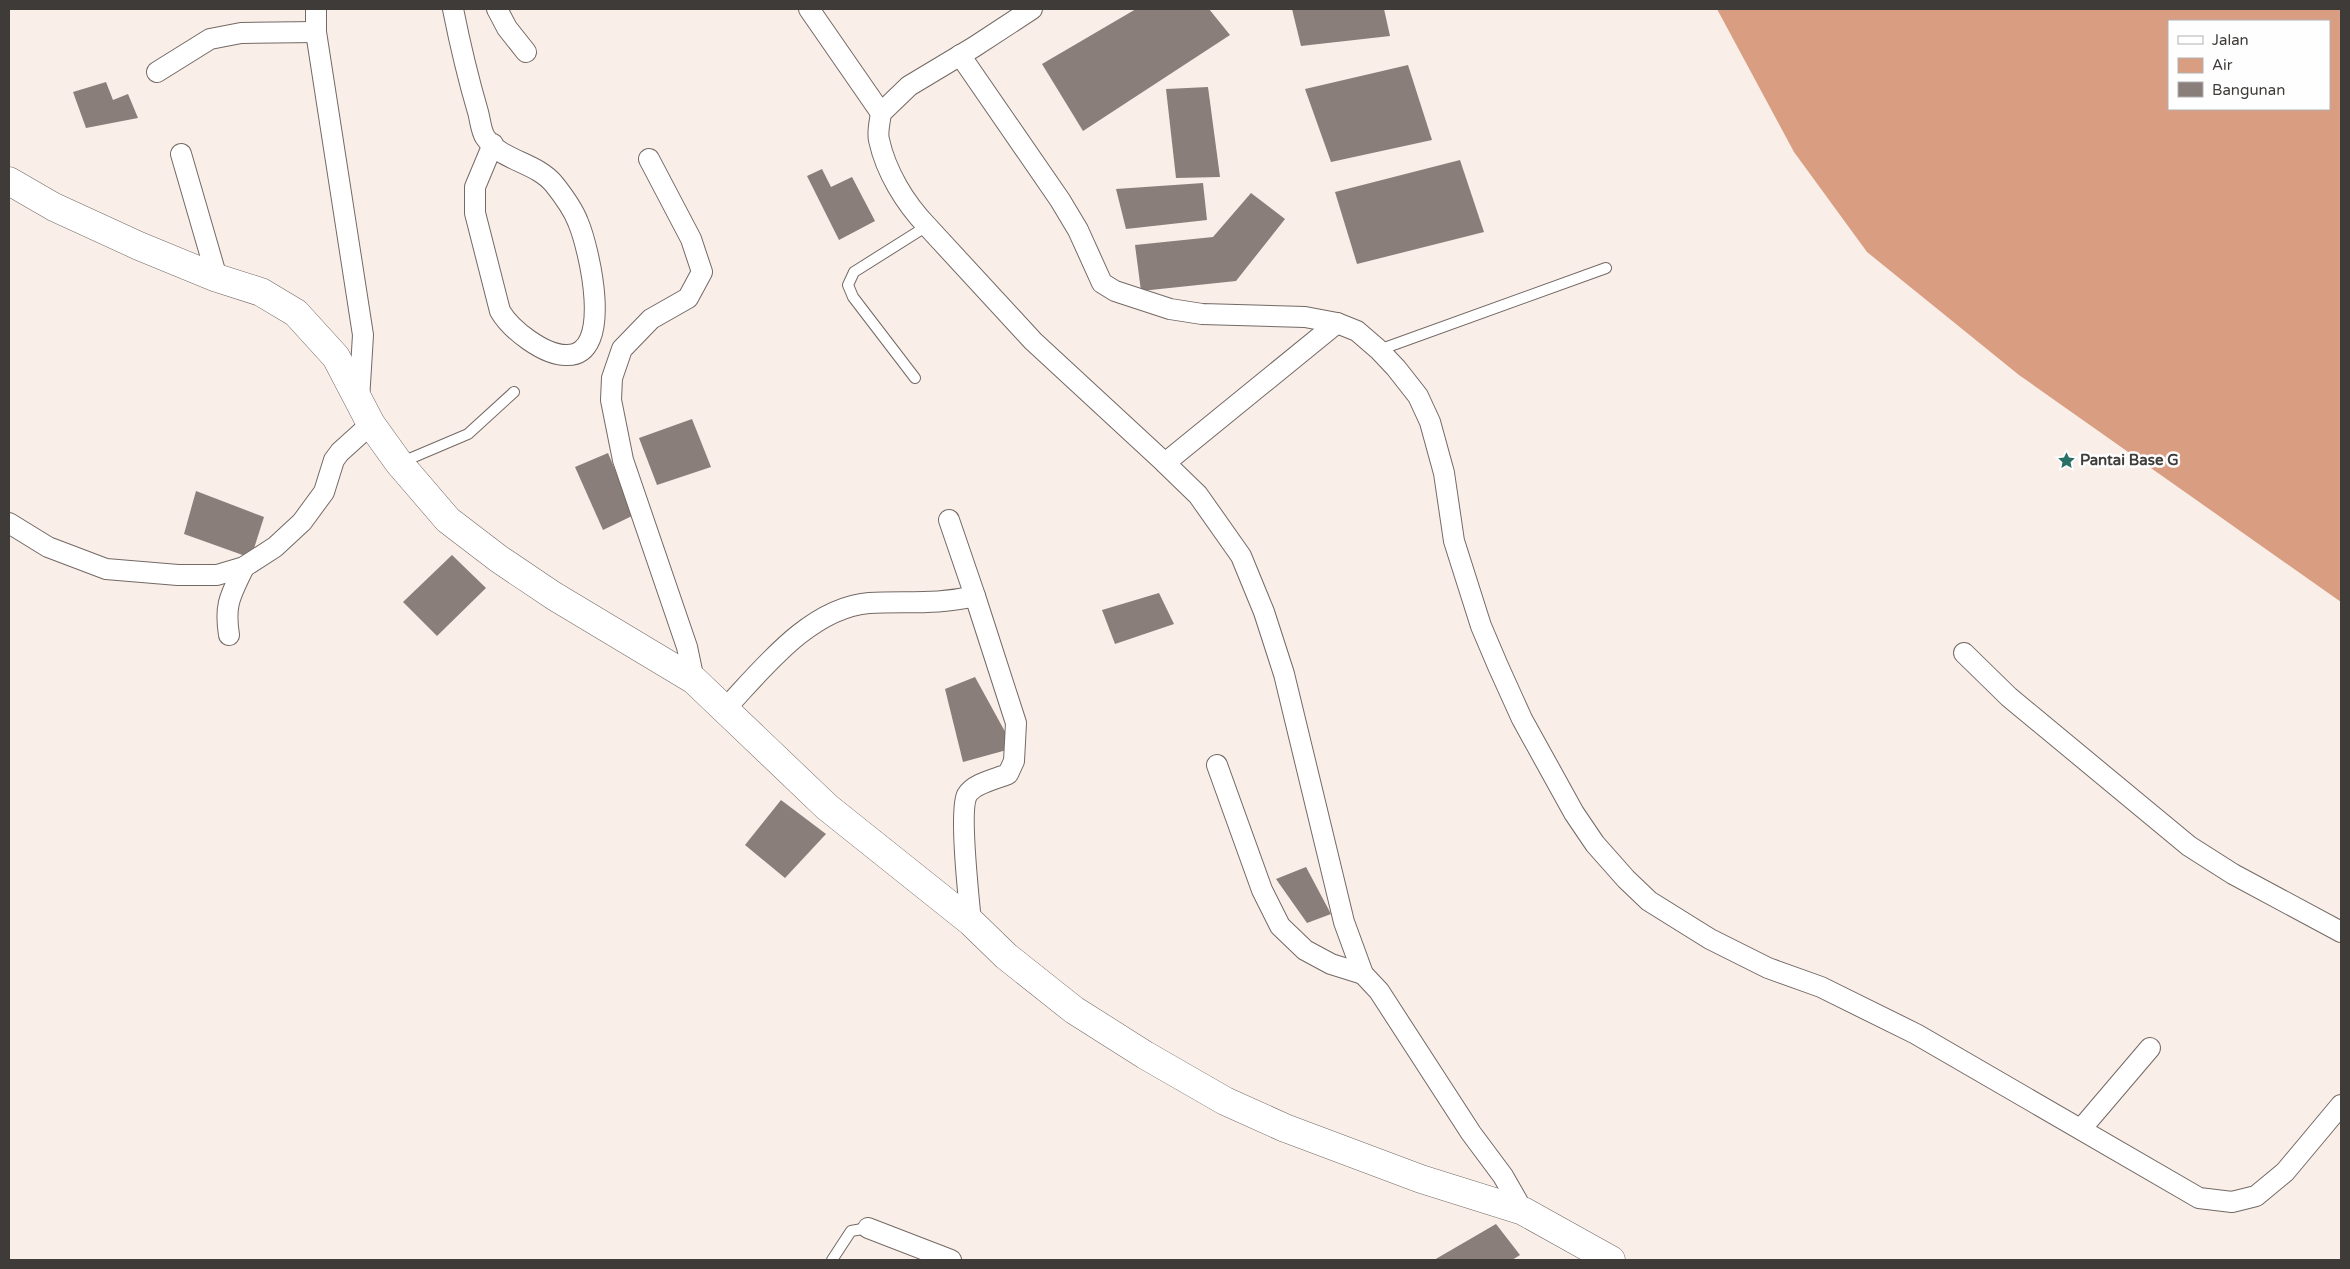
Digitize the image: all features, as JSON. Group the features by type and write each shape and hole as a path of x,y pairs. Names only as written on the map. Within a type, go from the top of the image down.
{"street":[{"path":"9,523 48,547 106,569 178,576 217,575 244,567 275,548 302,522 324,492 334,460 365,413 363,335 316,32 316,9"},
{"path":"453,9 463,60 485,137 504,153 544,173 554,184 578,221 591,264 594,313 592,338 584,349 574,356 555,355 507,323 500,311 475,213 475,187 493,144"},
{"path":"497,9 507,28 526,52"},
{"path":"809,9 881,112"},
{"path":"1032,9 909,86 881,112 878,139 890,170 910,209 1033,341 1198,496 1242,556 1264,612 1284,674 1344,922 1363,974 1379,991 1471,1133 1503,1176 1523,1211"},
{"path":"157,72 210,40 241,33 316,32"},
{"path":"960,55 1060,200 1078,230 1102,283 1115,291 1170,309 1202,314 1305,317 1337,323 1357,331 1379,350 1418,396 1430,422 1444,473 1456,549 1481,626 1522,719 1574,813 1595,844 1626,879 1650,901 1710,939 1768,968 1821,987 1916,1034 2199,1198 2232,1202 2256,1196 2285,1172 2341,1106"},
{"path":"181,154 217,278"},
{"path":"649,159 691,239 702,272 688,298 652,319 622,349 612,378 611,400 623,460 685,639 694,680"},
{"path":"9,181 54,207 217,278 261,292 296,313 336,357 365,413 399,463 448,520 499,559 554,596 694,680 827,807 971,922 1006,956 1074,1010 1145,1055 1225,1101 1285,1128 1421,1179 1523,1211 1611,1260"},
{"path":"1165,463 1337,323"},
{"path":"950,520 1016,722 1014,761 1008,774 975,787 967,796 964,818 971,922"},
{"path":"229,635 226,614 230,598 244,567"},
{"path":"724,710 793,639 827,616 868,603 952,602 976,596"},
{"path":"1964,653 2009,697 2189,846 2233,874 2341,932"},
{"path":"1217,765 1262,890 1280,926 1305,950 1331,964 1363,974"},
{"path":"2081,1129 2150,1048"},
{"path":"868,1228 951,1260"}],"lane":[{"path":"915,378 853,297 848,285 854,272 927,226"},
{"path":"1379,350 1606,268"},
{"path":"399,463 468,434 514,392"},
{"path":"832,1260 851,1231 868,1228"}],"water":[{"path":"1717,9 2341,9 2341,602 2019,375 1867,252 1794,152"}],"building":[{"path":"1136,9 1209,9 1230,35 1083,131 1042,64"},
{"path":"1292,9 1384,9 1390,36 1301,46"},
{"path":"1408,65 1432,140 1331,162 1305,89"},
{"path":"106,82 113,100 128,94 138,118 86,128 73,92"},
{"path":"1208,87 1220,177 1176,178 1166,89"},
{"path":"1460,160 1484,232 1357,264 1335,192"},
{"path":"822,169 831,187 852,177 875,221 839,240 807,176"},
{"path":"1203,183 1207,220 1126,229 1116,189"},
{"path":"1251,193 1285,219 1236,281 1141,291 1135,245 1213,237"},
{"path":"692,419 711,467 657,485 639,438"},
{"path":"608,453 634,515 603,530 575,467"},
{"path":"196,491 264,517 251,558 184,534"},
{"path":"452,555 486,588 437,636 403,602"},
{"path":"1159,593 1174,624 1115,644 1102,610"},
{"path":"975,677 1014,748 963,762 945,689"},
{"path":"781,800 826,834 785,878 745,845"},
{"path":"1306,867 1331,914 1307,923 1276,879"},
{"path":"1496,1224 1520,1255 1512,1260 1434,1260"}],"place":[{"name":"Pantai Base G","path":"2066,460"}]}
